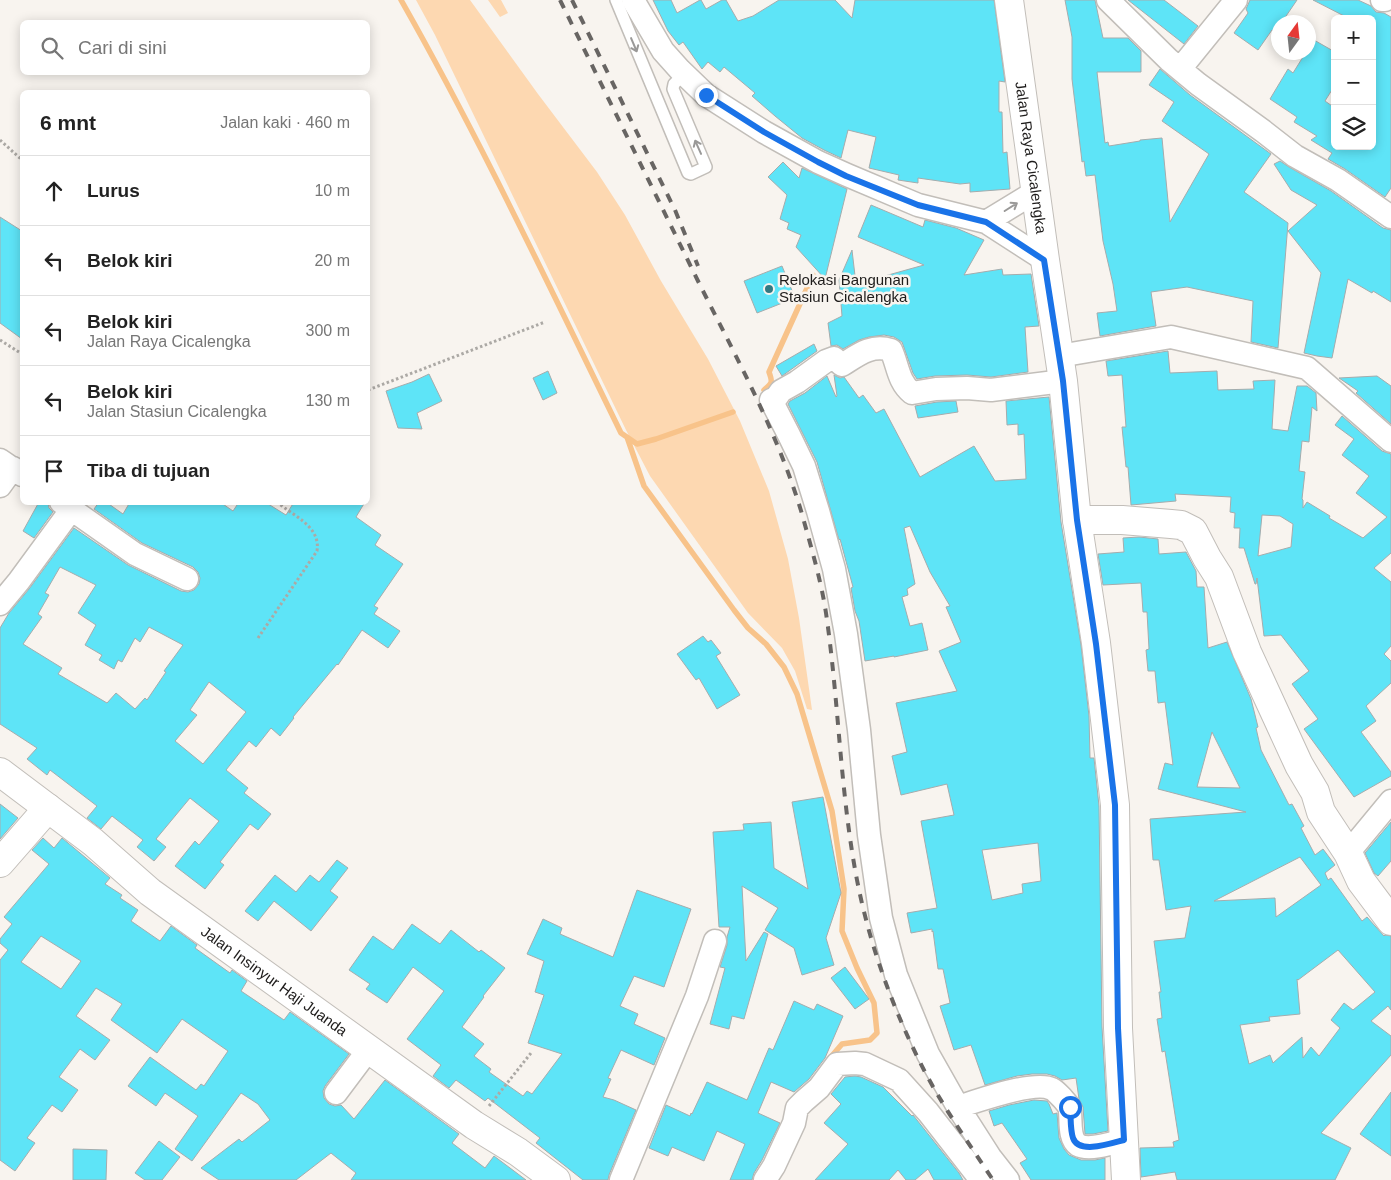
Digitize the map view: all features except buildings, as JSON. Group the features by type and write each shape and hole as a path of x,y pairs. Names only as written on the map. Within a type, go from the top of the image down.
{"main road":[{"name":"Jalan Raya Cicalengka","path":"1009,0 1044,260 1061,368 1077,520 1096,644 1115,805 1118,1028 1126,1180"},
{"path":"1077,520 1122,520 1171,524 1193,531 1219,577 1247,652 1299,765 1315,792 1321,812 1348,853 1361,881 1391,921"},
{"name":"Jalan Insinyur Haji Juanda","path":"0,772 93,842 150,892 474,1124 518,1152 556,1180"},
{"path":"0,863 48,808"}],"street":[{"path":"633,0 663,51 684,74 706,95 764,132 846,176 918,205 986,222 1044,260"},
{"path":"1108,0 1128,21 1198,84 1295,156 1338,180 1391,217"},
{"path":"1180,69 1236,0"},
{"path":"986,222 1035,192"},
{"path":"1008,1180 990,1157 958,1107 928,1054 896,975 881,918 869,835 859,730 846,634 834,569 804,466 771,400 776,398 781,391 826,361 834,358 842,365 866,351 882,348 890,350 896,360 901,380 912,393 967,388 991,390 1061,368 1171,338 1307,368 1391,441"},
{"path":"0,486 12,468"},
{"path":"0,604 19,581 66,506 135,554 188,579"},
{"path":"1348,853 1391,801"},
{"path":"621,1180 697,996 715,941"},
{"path":"336,1093 369,1049"},
{"path":"765,1180 774,1166 794,1123 797,1108 811,1095 837,1064 855,1062 864,1064 899,1080 928,1112 981,1180"},
{"path":"958,1107 1006,1092 1043,1086 1052,1089 1070,1107 1073,1139 1076,1144 1083,1147 1092,1147 1124,1140"}],"lane":[{"path":"616,0 688,173 691,174 706,166 673,89 674,84 684,74"}],"path":[{"path":"0,140 20,158"},
{"path":"370,389 545,322"},
{"path":"0,340 20,353"},
{"path":"258,638 318,551 318,544 313,531 281,505"},
{"path":"474,1124 531,1053"}],"shaded area":[{"path":"416,0 470,0 597,172 625,215 661,281 708,359 740,421 769,491 788,559 799,618 812,710 807,709 795,671 782,648 748,613 650,476 435,35"},
{"path":"488,0 501,0 508,13 500,17"}],"waterway":[{"path":"401,0 487,161 621,433 637,444 733,412"},
{"path":"764,390 771,382 769,372 813,275"},
{"path":"627,437 644,486 734,610 748,628 766,644 784,667 797,694 832,811 844,889 842,931 874,1003 877,1033 870,1040 842,1044 830,1058"}],"railway":[{"path":"560,0 741,367 781,454 802,514 824,601 851,847 862,905 876,954 893,1003 925,1072 993,1180"},
{"path":"572,0 675,210 698,266"}],"place":[{"name":"Relokasi Bangunan Stasiun Cicalengka","path":"769,289"}],"route":[{"path":"706,95 764,132 846,176 918,205 986,222 1044,260 1063,381 1077,520 1096,644 1115,805 1118,1028 1124,1140 1092,1147 1083,1147 1076,1144 1071,1127 1070,1107"}]}
